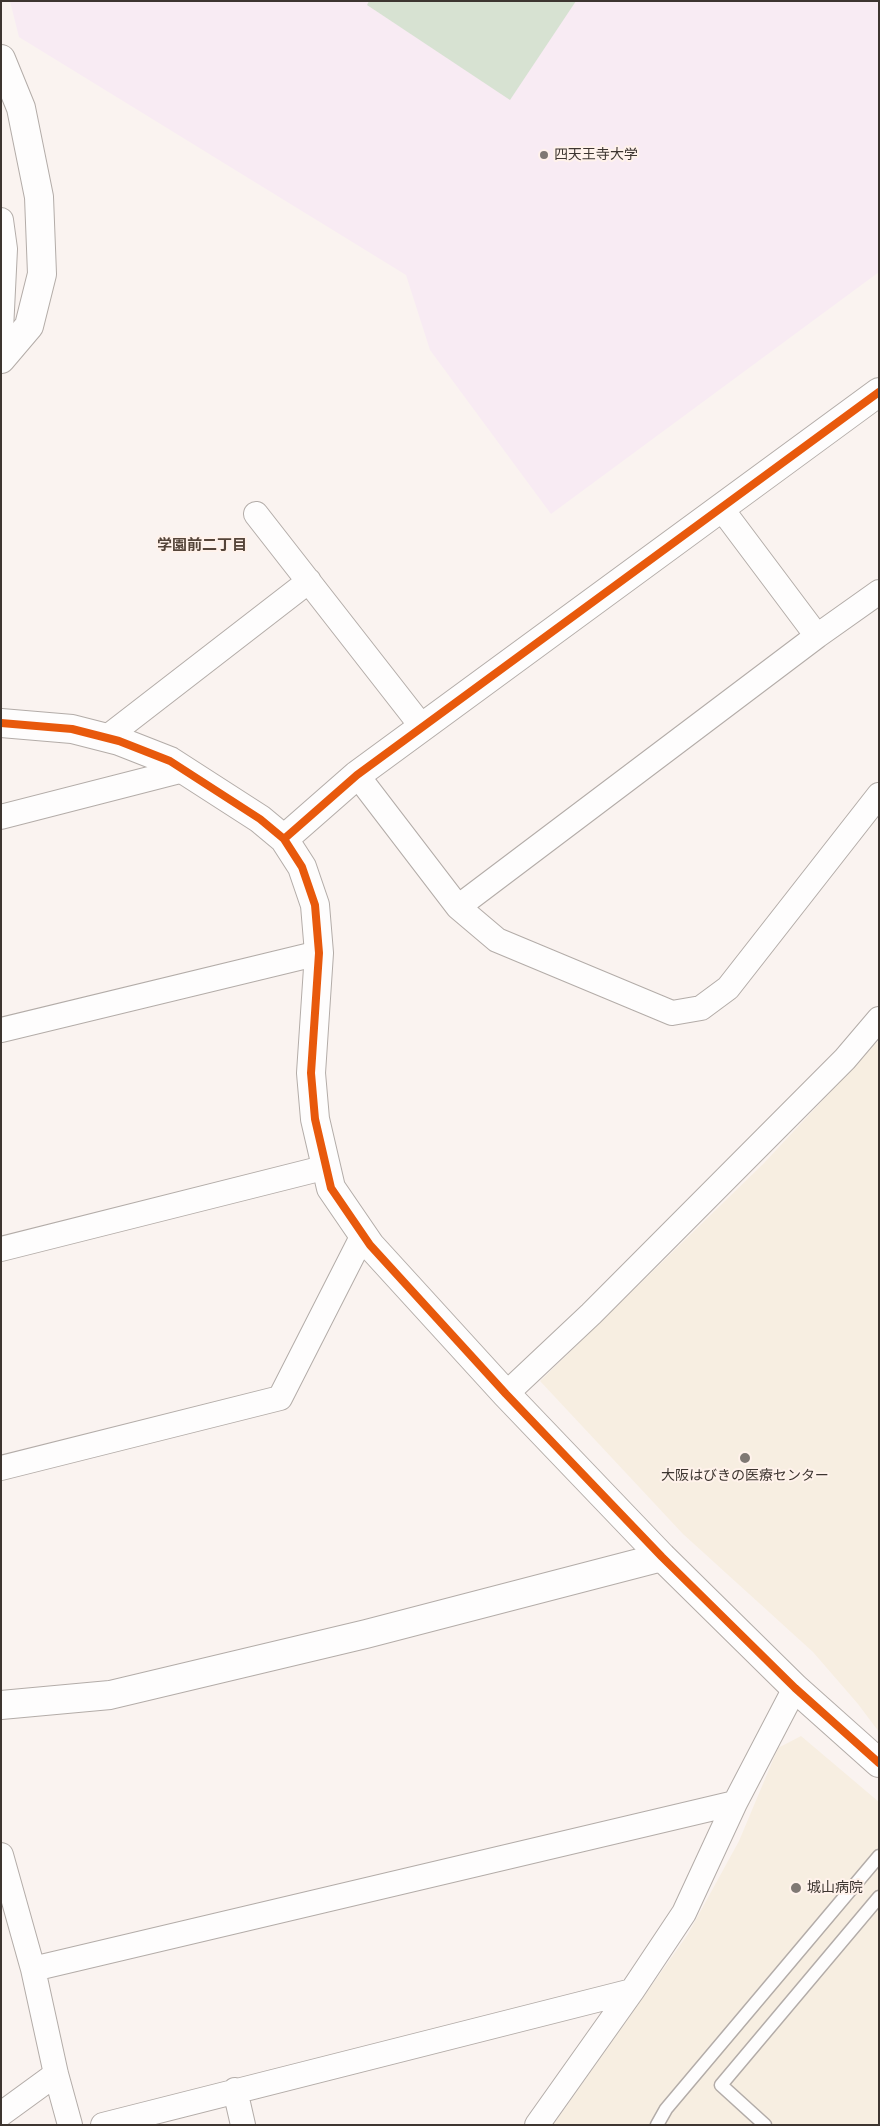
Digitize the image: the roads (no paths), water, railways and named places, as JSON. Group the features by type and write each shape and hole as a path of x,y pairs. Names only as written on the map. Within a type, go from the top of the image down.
{"street":[{"path":"1,59 21,108 39,197 42,274 29,326 1,358"},
{"path":"1,220 5,249 1,330"},
{"path":"284,838 357,775 879,392"},
{"path":"721,508 817,636"},
{"path":"256,514 423,728"},
{"path":"106,738 308,581"},
{"path":"458,907 817,636 879,592"},
{"path":"1,723 72,729 106,738 170,761 260,819 284,838 302,868 315,905 319,953 310,1073 315,1119 331,1188 370,1245 506,1394 662,1557 795,1688 879,1763"},
{"path":"1,817 184,770"},
{"path":"357,775 458,907 497,940 672,1013 700,1008 728,988 879,795"},
{"path":"1,1030 319,953"},
{"path":"506,1394 591,1314 845,1059 879,1019"},
{"path":"1,1249 327,1167"},
{"path":"1,1468 280,1398 363,1235"},
{"path":"1,1705 110,1696 376,1632 662,1557"},
{"path":"537,2125 632,1991 684,1913 735,1803 795,1688"},
{"path":"33,1969 735,1803"},
{"path":"1,1855 33,1969 56,2074 70,2125"},
{"path":"102,2125 234,2090 632,1991"},
{"path":"1,2114 56,2074"},
{"path":"234,2090 243,2125"}],"lane":[{"path":"657,2125 666,2109 879,1856"},
{"path":"765,2125 721,2085 879,1897"}],"place":[{"name":"四天王寺大学","path":"544,155"},
{"name":"大阪はびきの医療センター","path":"745,1458"},
{"name":"城山病院","path":"796,1888"}],"district":[{"name":"学園前二丁目","path":"202,546"}]}
